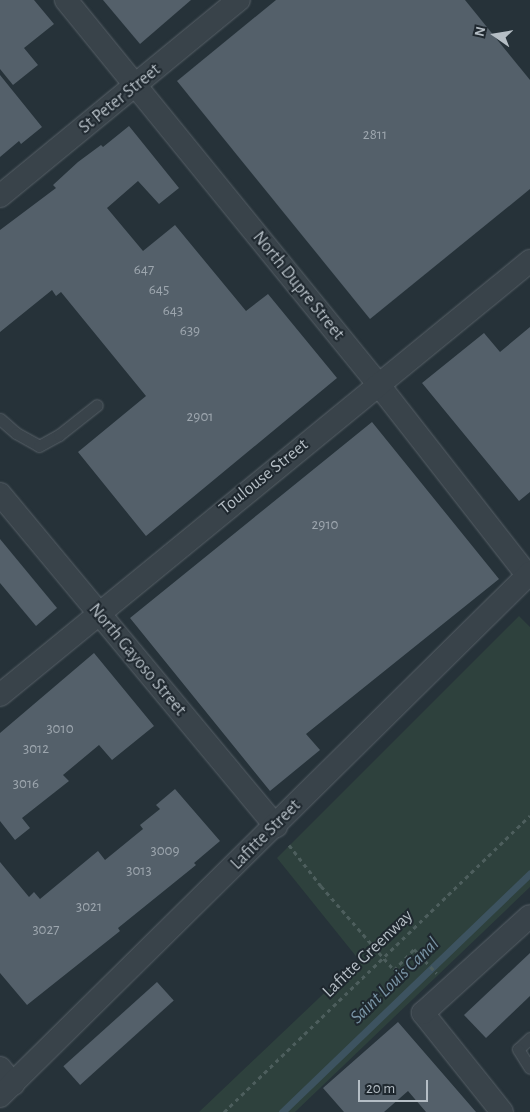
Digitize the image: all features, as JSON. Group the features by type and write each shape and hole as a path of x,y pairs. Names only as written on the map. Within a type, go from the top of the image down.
{"street":[{"name":"North Dupre Street","path":"66,0 378,384 529,574"},
{"name":"St Peter Street","path":"0,196 136,86 238,0"},
{"name":"Toulouse Street","path":"0,694 530,261"},
{"name":"North Gayoso Street","path":"0,494 276,826"},
{"name":"Lafitte Street","path":"4,1083 276,826 529,574"},
{"path":"502,1112 423,1013 530,916"}],"lane":[{"path":"0,419 16,433 38,446 60,435 97,405"},
{"path":"530,1038 518,1049 530,1068"}],"path":[{"name":"Lafitte Greenway","path":"224,1112 530,815"},
{"path":"276,826 321,886 394,970 414,949 442,979"}],"green space":[{"path":"519,616 530,627 530,887 295,1112 199,1112 359,960 277,858"}],"building":[{"path":"0,0 34,0 54,24 24,48 38,65 13,85 0,69"},
{"path":"103,0 191,0 140,44"},
{"path":"276,0 465,0 530,80 530,189 370,319 177,81"},
{"path":"0,75 42,127 21,144 19,141 0,157"},
{"path":"129,126 179,188 159,204 138,181 107,208 143,251 175,225 246,311 268,294 337,378 146,536 78,452 146,396 61,292 56,296 52,290 0,332 0,230 56,188 53,185 78,162 101,145 103,147"},
{"path":"530,327 530,492 519,501 422,383 484,333 500,352"},
{"path":"372,422 499,579 306,734 320,750 270,791 130,618"},
{"path":"0,539 57,608 36,626 0,583"},
{"path":"94,653 154,726 112,760 99,745 63,775 69,781 22,818 30,828 15,840 0,821 0,733"},
{"path":"175,789 220,841 194,863 196,865 118,928 120,931 27,1005 0,973 0,862 29,897 34,892 40,899 98,851 105,860 143,829 140,825 160,809 156,805"},
{"path":"530,953 530,996 486,1038 464,1015"},
{"path":"157,982 174,1001 80,1085 63,1066"},
{"path":"398,1022 476,1112 426,1112 408,1091 384,1112 344,1112 323,1088"}],"waterway":[{"name":"Saint Louis Canal","path":"282,1112 530,873"}]}
